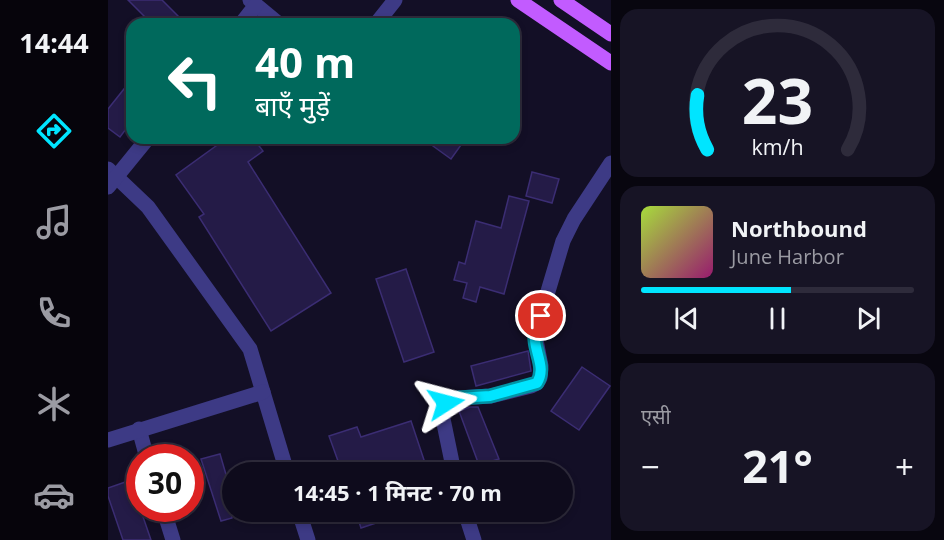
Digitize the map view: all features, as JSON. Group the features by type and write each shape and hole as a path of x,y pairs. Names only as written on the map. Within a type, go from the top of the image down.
{"main road":[{"path":"518,0 611,63"},
{"path":"561,0 611,34"}],"street":[{"path":"381,18 395,0"},
{"path":"244,18 253,2 272,18"},
{"path":"142,144 111,177 148,207 250,349 284,462"},
{"path":"452,462 442,414 446,403 458,398 490,396 537,383 540,378 541,366 535,335 563,241 574,219 611,162"},
{"path":"108,440 263,392"},
{"path":"139,429 143,444"},
{"path":"168,522 173,540"},
{"path":"302,522 308,540"},
{"path":"468,522 474,540"}],"building":[{"path":"128,0 162,0 180,18 146,18"},
{"path":"126,86 126,129 120,137 108,128 108,109"},
{"path":"219,144 258,144 263,151 248,162 331,293 271,331 199,217 204,214 176,175"},
{"path":"430,144 462,144 451,159"},
{"path":"532,172 559,179 552,203 526,196"},
{"path":"509,196 529,201 504,294 480,287 476,302 463,298 467,283 454,280 459,262 465,264 476,221 501,228"},
{"path":"406,269 434,352 404,362 376,279"},
{"path":"528,351 531,371 476,386 471,366"},
{"path":"582,367 610,386 579,430 551,411"},
{"path":"478,407 499,459 478,462 459,411"},
{"path":"411,421 425,462 338,462 329,436 357,427 361,437"},
{"path":"220,454 222,462 222,521 204,468 204,458"},
{"path":"126,482 126,522 145,522 151,540 123,540 108,496 108,488"},
{"path":"359,522 379,522 361,528"}],"route":[{"path":"446,403 458,398 490,396 537,383 541,366 535,335 541,316"}]}
